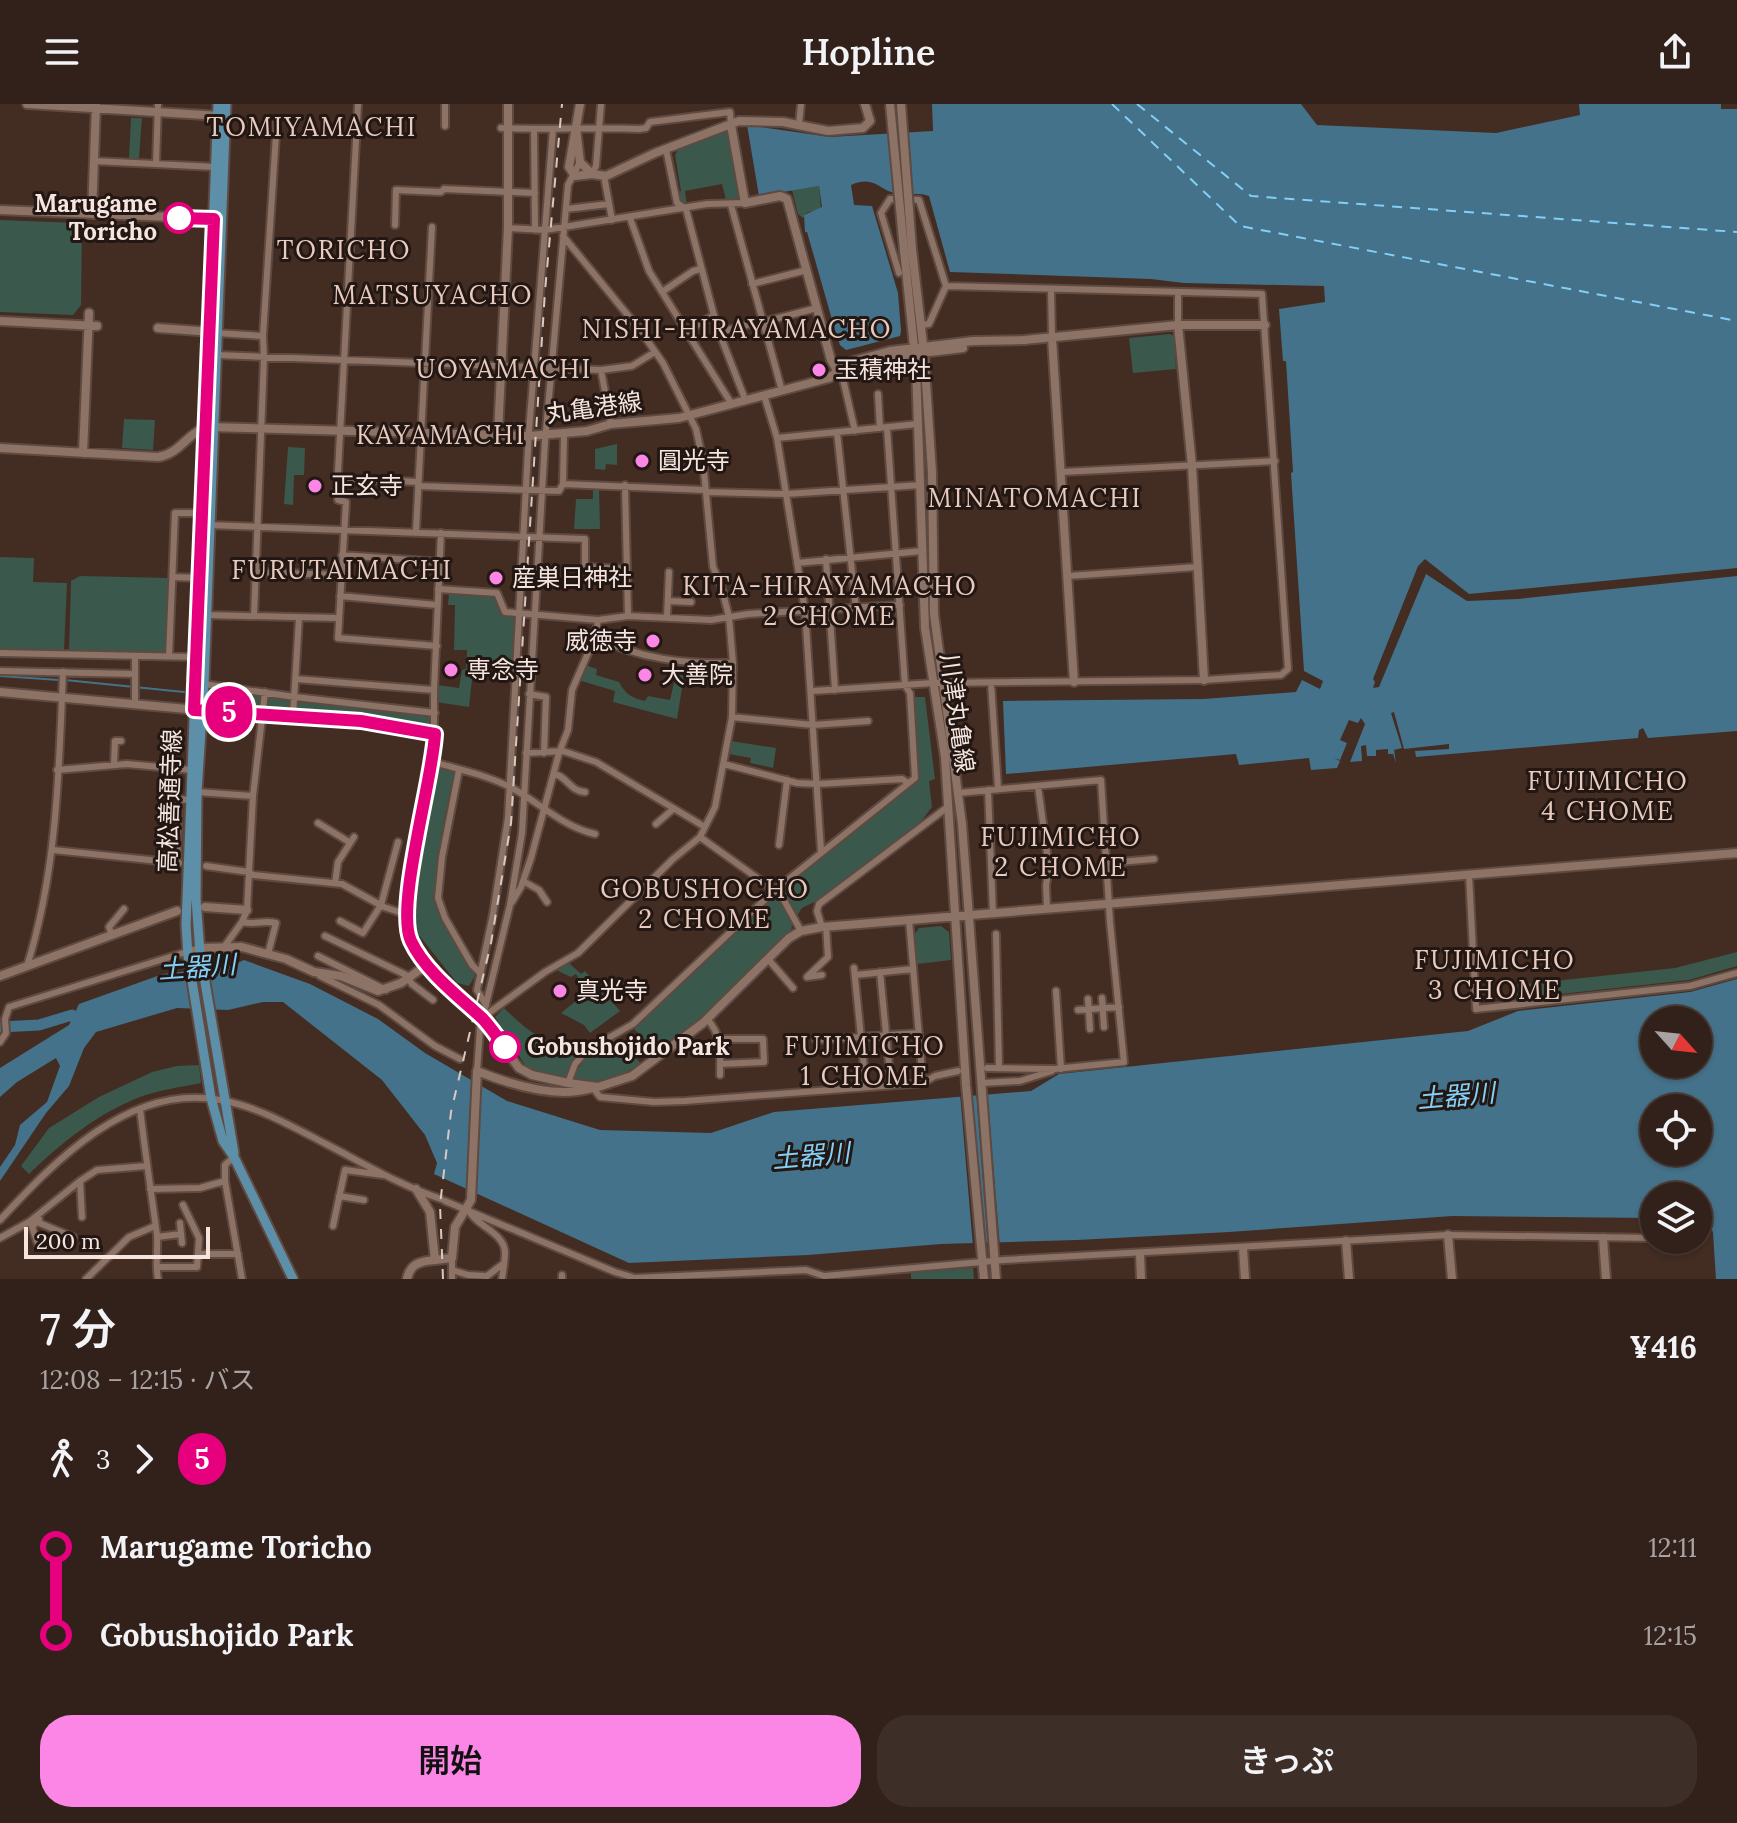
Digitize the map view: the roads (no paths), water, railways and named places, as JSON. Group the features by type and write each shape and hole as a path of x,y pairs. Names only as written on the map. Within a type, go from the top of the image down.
{"main road":[{"name":"高松善通寺線","path":"218,104 222,116 203,578 195,657 198,710 188,953 210,1096 223,1141 234,1157 293,1279"},
{"name":"高松善通寺線","path":"218,219 216,167 226,104"},
{"name":"高松善通寺線","path":"205,525 201,513 217,355 214,332"},
{"name":"高松善通寺線","path":"203,578 206,615 204,684 192,770 196,899 199,950 234,1157"}],"street":[{"path":"27,104 158,107 222,116"},
{"path":"358,104 338,478 338,500 346,502 338,638 437,646"},
{"path":"445,104 445,126"},
{"path":"498,434 508,228 505,128 508,104"},
{"path":"573,175 569,167 580,104"},
{"path":"592,174 596,166 601,104"},
{"path":"799,125 801,104"},
{"path":"573,175 604,176 739,121 757,120 828,131 863,128 870,121 865,104"},
{"name":"川津丸亀線","path":"890,104 932,472 938,683 957,916 966,1085 984,1279"},
{"name":"川津丸亀線","path":"901,104 908,250 921,325 918,424 925,628 958,793 996,1279"},
{"path":"92,214 96,106"},
{"path":"156,164 158,107"},
{"path":"505,128 639,129 646,128 650,122 730,112 745,203"},
{"path":"254,616 263,336 277,119"},
{"path":"502,1279 505,1249 498,1237 471,1217 469,1204 477,1076 485,1001 517,870 551,368 569,181 580,162 576,128"},
{"path":"534,129 535,230"},
{"path":"485,1001 477,992 503,858 510,787 533,367 553,129"},
{"path":"666,149 677,203 686,209 714,315 745,399"},
{"path":"94,161 216,167"},
{"path":"580,162 592,174"},
{"path":"604,176 612,220"},
{"path":"395,225 396,190 535,193"},
{"path":"508,228 564,232 612,220 707,204 731,205 780,196 787,199 831,360 843,379 855,431"},
{"path":"899,273 881,213 890,199 919,200 946,286 929,324 921,325"},
{"path":"566,209 609,204"},
{"path":"731,205 782,391"},
{"path":"0,210 218,219"},
{"path":"630,218 649,271 731,403"},
{"path":"416,531 432,227"},
{"path":"482,1018 545,972 578,953 673,859 700,837 715,807 732,717 733,663 729,617 713,567 701,451 689,416 655,352 564,232"},
{"path":"662,292 700,269"},
{"path":"752,284 807,270"},
{"path":"812,691 938,683 1204,680 1281,675 1288,669 1262,294 946,286"},
{"path":"1051,290 1074,682"},
{"path":"1178,293 1204,680"},
{"path":"720,332 817,308"},
{"path":"83,453 93,326 89,313"},
{"path":"687,331 714,315"},
{"path":"0,321 93,326"},
{"name":"丸亀港線","path":"209,427 545,436 611,424 689,416 829,378 850,362 919,350 1178,325 1265,325"},
{"path":"158,328 263,336"},
{"path":"217,355 601,370 632,366 655,352"},
{"path":"601,370 611,424"},
{"path":"568,1083 575,1064 587,1050 633,1024 775,890 915,778 891,488 878,394"},
{"path":"764,395 777,438 805,611 821,851"},
{"path":"777,438 918,424"},
{"path":"0,448 166,456 180,448 196,431 209,427"},
{"path":"837,432 856,608"},
{"path":"338,478 559,491 563,484 564,434"},
{"path":"1062,472 1275,461"},
{"path":"563,484 786,494 921,485"},
{"path":"625,485 628,616"},
{"path":"169,656 175,513 201,513"},
{"path":"205,525 585,539 585,567 627,569"},
{"path":"441,533 434,762 409,886 410,939 457,998 482,1018 519,1068 532,1075 595,1087"},
{"path":"797,563 922,551"},
{"path":"342,555 440,562"},
{"path":"826,559 835,690"},
{"path":"1068,576 1197,567"},
{"path":"254,572 341,575"},
{"path":"667,617 669,572"},
{"path":"173,577 203,578"},
{"path":"438,589 497,593 505,612 598,620 628,616 711,620 900,605"},
{"path":"340,596 437,605"},
{"path":"668,601 691,602"},
{"path":"206,615 338,618"},
{"path":"293,716 299,618"},
{"path":"510,905 526,872 568,730 572,690 595,637 598,620"},
{"path":"595,637 619,648 678,663 733,663"},
{"path":"0,653 195,657"},
{"path":"135,656 135,705"},
{"path":"0,671 63,677 135,674"},
{"path":"27,966 48,886 53,850 63,677"},
{"path":"296,679 434,690"},
{"path":"991,683 998,788"},
{"path":"204,684 435,713"},
{"path":"0,692 351,721 402,726 435,734"},
{"path":"224,947 247,910 253,796 265,692"},
{"path":"529,694 546,697 544,753"},
{"path":"351,721 353,704"},
{"path":"732,717 813,725 868,721"},
{"path":"114,764 115,741 121,741"},
{"path":"526,753 563,751 596,762 705,827"},
{"path":"434,762 510,787 545,810 583,831 595,834"},
{"path":"57,770 114,764 192,770"},
{"path":"724,764 787,780 818,784 902,779 908,783"},
{"path":"459,770 451,802 438,898 445,918 472,965 480,973"},
{"path":"555,774 569,787 585,792"},
{"path":"779,845 787,780"},
{"path":"958,793 1101,780 1124,1062 1058,1069 987,1068"},
{"path":"1038,786 1049,868 1047,909"},
{"path":"988,790 993,914"},
{"path":"53,850 178,863 179,799 253,796"},
{"path":"656,824 678,802"},
{"path":"822,975 807,977 828,957 824,926 817,911 819,904 949,806"},
{"path":"322,823 352,839 334,866 335,883"},
{"path":"700,837 775,890 794,913 801,931"},
{"path":"340,921 363,933 381,905 398,842"},
{"path":"477,1076 576,1092 632,1076 707,1019 801,931 824,926 1737,853"},
{"path":"1107,863 1154,859"},
{"path":"206,866 287,880 335,883 408,915"},
{"path":"392,866 412,870"},
{"path":"517,870 526,872"},
{"path":"1469,875 1476,1009 1690,986 1737,973"},
{"path":"523,881 539,890 547,902"},
{"path":"205,907 247,910"},
{"path":"112,935 109,927 124,909"},
{"path":"0,976 177,911"},
{"path":"242,922 250,924 263,920 276,923 268,954"},
{"path":"909,920 923,1083"},
{"path":"996,934 999,1068"},
{"path":"325,936 408,978 433,1000"},
{"path":"0,1002 9,1007 199,950 242,947 286,959 379,1005 435,1046 460,1059"},
{"path":"318,956 386,990"},
{"path":"768,959 793,988"},
{"path":"314,972 341,976 368,988 386,990 428,964"},
{"path":"866,1087 854,972 913,969"},
{"path":"880,972 891,1085"},
{"path":"1056,991 1058,1069"},
{"path":"1102,998 1104,1027"},
{"path":"1088,999 1090,1029"},
{"path":"3,1037 4,1017 9,1007"},
{"path":"1078,1010 1119,1007"},
{"path":"707,1019 717,1029 721,1039 720,1075"},
{"path":"816,1040 919,1033"},
{"path":"720,1064 764,1062 763,1039 721,1039"},
{"path":"982,1083 1020,1081 1058,1069"},
{"path":"595,1087 600,1097 654,1102 923,1083 935,1076 958,1071"},
{"path":"0,1220 66,1155 114,1121 172,1099 210,1096 278,1120 416,1189 443,1200 469,1204 576,1257 635,1278 723,1277 806,1270 824,1277 994,1261 1448,1235 1640,1238"},
{"path":"140,1109 143,1150 157,1237 158,1279"},
{"path":"234,1157 225,1165 225,1181 242,1279"},
{"path":"0,1238 29,1222 97,1170 147,1166"},
{"path":"333,1226 345,1170 390,1176"},
{"path":"80,1181 82,1217"},
{"path":"150,1189 200,1188 225,1181"},
{"path":"416,1189 430,1212 435,1260"},
{"path":"339,1196 364,1200"},
{"path":"452,1279 455,1227 469,1204"},
{"path":"157,1267 197,1267 197,1229 183,1205"},
{"path":"38,1244 32,1227 40,1212"},
{"path":"37,1222 73,1237"},
{"path":"180,1223 182,1243"},
{"path":"86,1279 129,1237 155,1226"},
{"path":"157,1237 181,1234"},
{"path":"1448,1235 1452,1279"},
{"path":"1603,1238 1606,1279"},
{"path":"1346,1241 1349,1279"},
{"path":"1243,1248 1245,1279"},
{"path":"198,1254 238,1254"},
{"path":"1140,1254 1141,1279"},
{"path":"407,1279 417,1262 452,1258"},
{"path":"452,1270 487,1276 503,1264"},
{"path":"806,1270 808,1279"}],"water":[{"path":"932,104 1301,104 1317,125 1496,133 1580,115 1579,104 1721,104 1721,109 1737,109 1737,568 1469,594 1425,559 1418,566 1373,679 1373,688 1379,687 1426,574 1467,601 1518,599 1737,576 1737,731 1648,738 1643,728 1639,730 1638,738 1416,757 1415,751 1449,749 1449,744 1404,749 1394,712 1391,713 1402,748 1394,750 1396,763 1393,754 1388,754 1388,749 1376,750 1376,756 1367,756 1366,745 1361,746 1362,761 1350,762 1365,724 1361,718 1358,723 1349,720 1340,740 1347,743 1340,760 1334,758 1340,761 1337,768 1311,770 1309,758 1239,765 1236,754 1006,774 1003,701 1204,699 1296,692 1302,680 1320,689 1323,681 1304,671 1286,361 1283,361 1279,309 1325,302 1324,286 950,272 929,196 899,194 871,182 859,182 851,185 854,205 872,206 898,293 901,331 900,336 846,350 837,337 805,232 804,215 822,207 819,186 759,196 747,125 830,137 933,131"},
{"name":"土器川","path":"244,960 310,984 378,1019 425,1053 507,1101 600,1130 711,1133 774,1112 1031,1091 1059,1074 1468,1031 1518,1011 1690,992 1737,979 1737,1279 1716,1279 1712,1182 1640,1182 1640,1218 1452,1216 1229,1232 941,1244 808,1255 629,1263 434,1174 437,1163 425,1135 382,1080 283,1002 263,1002 228,1010 177,1008 96,1032 84,1048 69,1086 46,1113 0,1181 0,1167 15,1145 20,1125 47,1102 60,1066 56,1058 17,1082 0,1097 0,1068 69,1025 79,1004 163,974 231,966"}],"waterway":[{"path":"0,676 59,680"},
{"path":"65,680 184,692"},
{"path":"0,1027 39,1025 72,1015 83,1028"}],"railway":[{"path":"443,1279 440,1205 451,1112 491,943 511,823 545,291 562,104"}],"place":[{"name":"Marugame Toricho","path":"179,218"},
{"name":"玉積神社","path":"819,370"},
{"name":"圓光寺","path":"642,461"},
{"name":"正玄寺","path":"315,486"},
{"name":"産巣日神社","path":"496,578"},
{"name":"威徳寺","path":"653,641"},
{"name":"専念寺","path":"451,670"},
{"name":"大善院","path":"645,675"},
{"name":"真光寺","path":"560,991"},
{"name":"Gobushojido Park","path":"505,1047"}],"district":[{"name":"TOMIYAMACHI","path":"312,127"},
{"name":"TORICHO","path":"344,250"},
{"name":"MATSUYACHO","path":"433,295"},
{"name":"NISHI-HIRAYAMACHO","path":"737,329"},
{"name":"UOYAMACHI","path":"504,369"},
{"name":"KAYAMACHI","path":"441,435"},
{"name":"MINATOMACHI","path":"1035,498"},
{"name":"FURUTAIMACHI","path":"342,570"},
{"name":"KITA-HIRAYAMACHO 2 CHOME","path":"830,601"},
{"name":"FUJIMICHO 4 CHOME","path":"1608,796"},
{"name":"FUJIMICHO 2 CHOME","path":"1061,852"},
{"name":"GOBUSHOCHO 2 CHOME","path":"705,904"},
{"name":"FUJIMICHO 3 CHOME","path":"1495,975"},
{"name":"FUJIMICHO 1 CHOME","path":"865,1061"}]}
